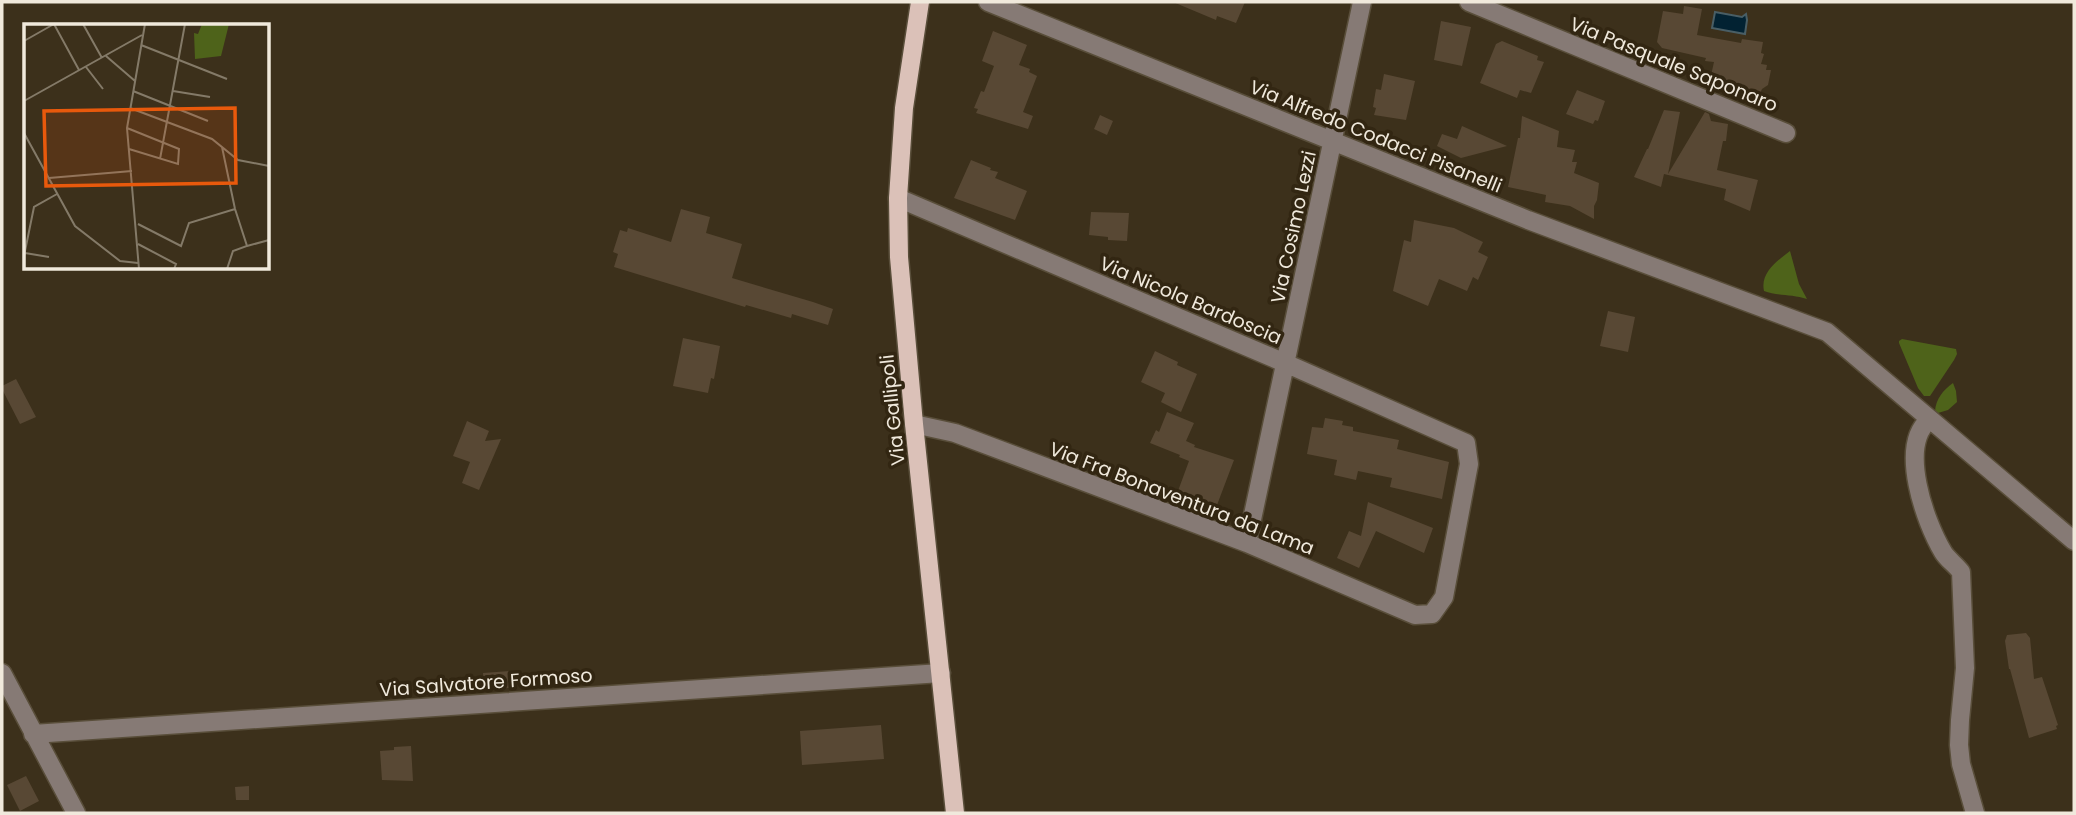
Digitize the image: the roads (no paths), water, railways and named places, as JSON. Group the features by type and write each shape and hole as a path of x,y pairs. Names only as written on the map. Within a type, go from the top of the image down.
{"main road":[{"name":"Via Gallipoli","path":"920,2 904,108 898,198 899,257 955,813"}],"street":[{"name":"Via Alfredo Codacci Pisanelli","path":"988,2 1528,220 1827,332 2074,541"},
{"name":"Via Cosimo Lezzi","path":"1247,543 1362,2"},
{"name":"Via Pasquale Saponaro","path":"1469,2 1786,133"},
{"name":"Via Nicola Bardoscia","path":"898,198 1466,443 1469,464 1444,597 1432,614"},
{"path":"1929,420 1921,426 1918,433 1915,478 1944,554 1961,572 1965,668 1959,745 1961,764 1975,813"},
{"name":"Via Fra Bonaventura da Lama","path":"914,424 955,433 1247,543 1415,615 1432,614"},
{"path":"2,673 76,813"},
{"name":"Via Salvatore Formoso","path":"33,733 942,673"}],"water":[{"path":"1715,12 1742,17 1746,14 1745,34 1712,28"}]}
